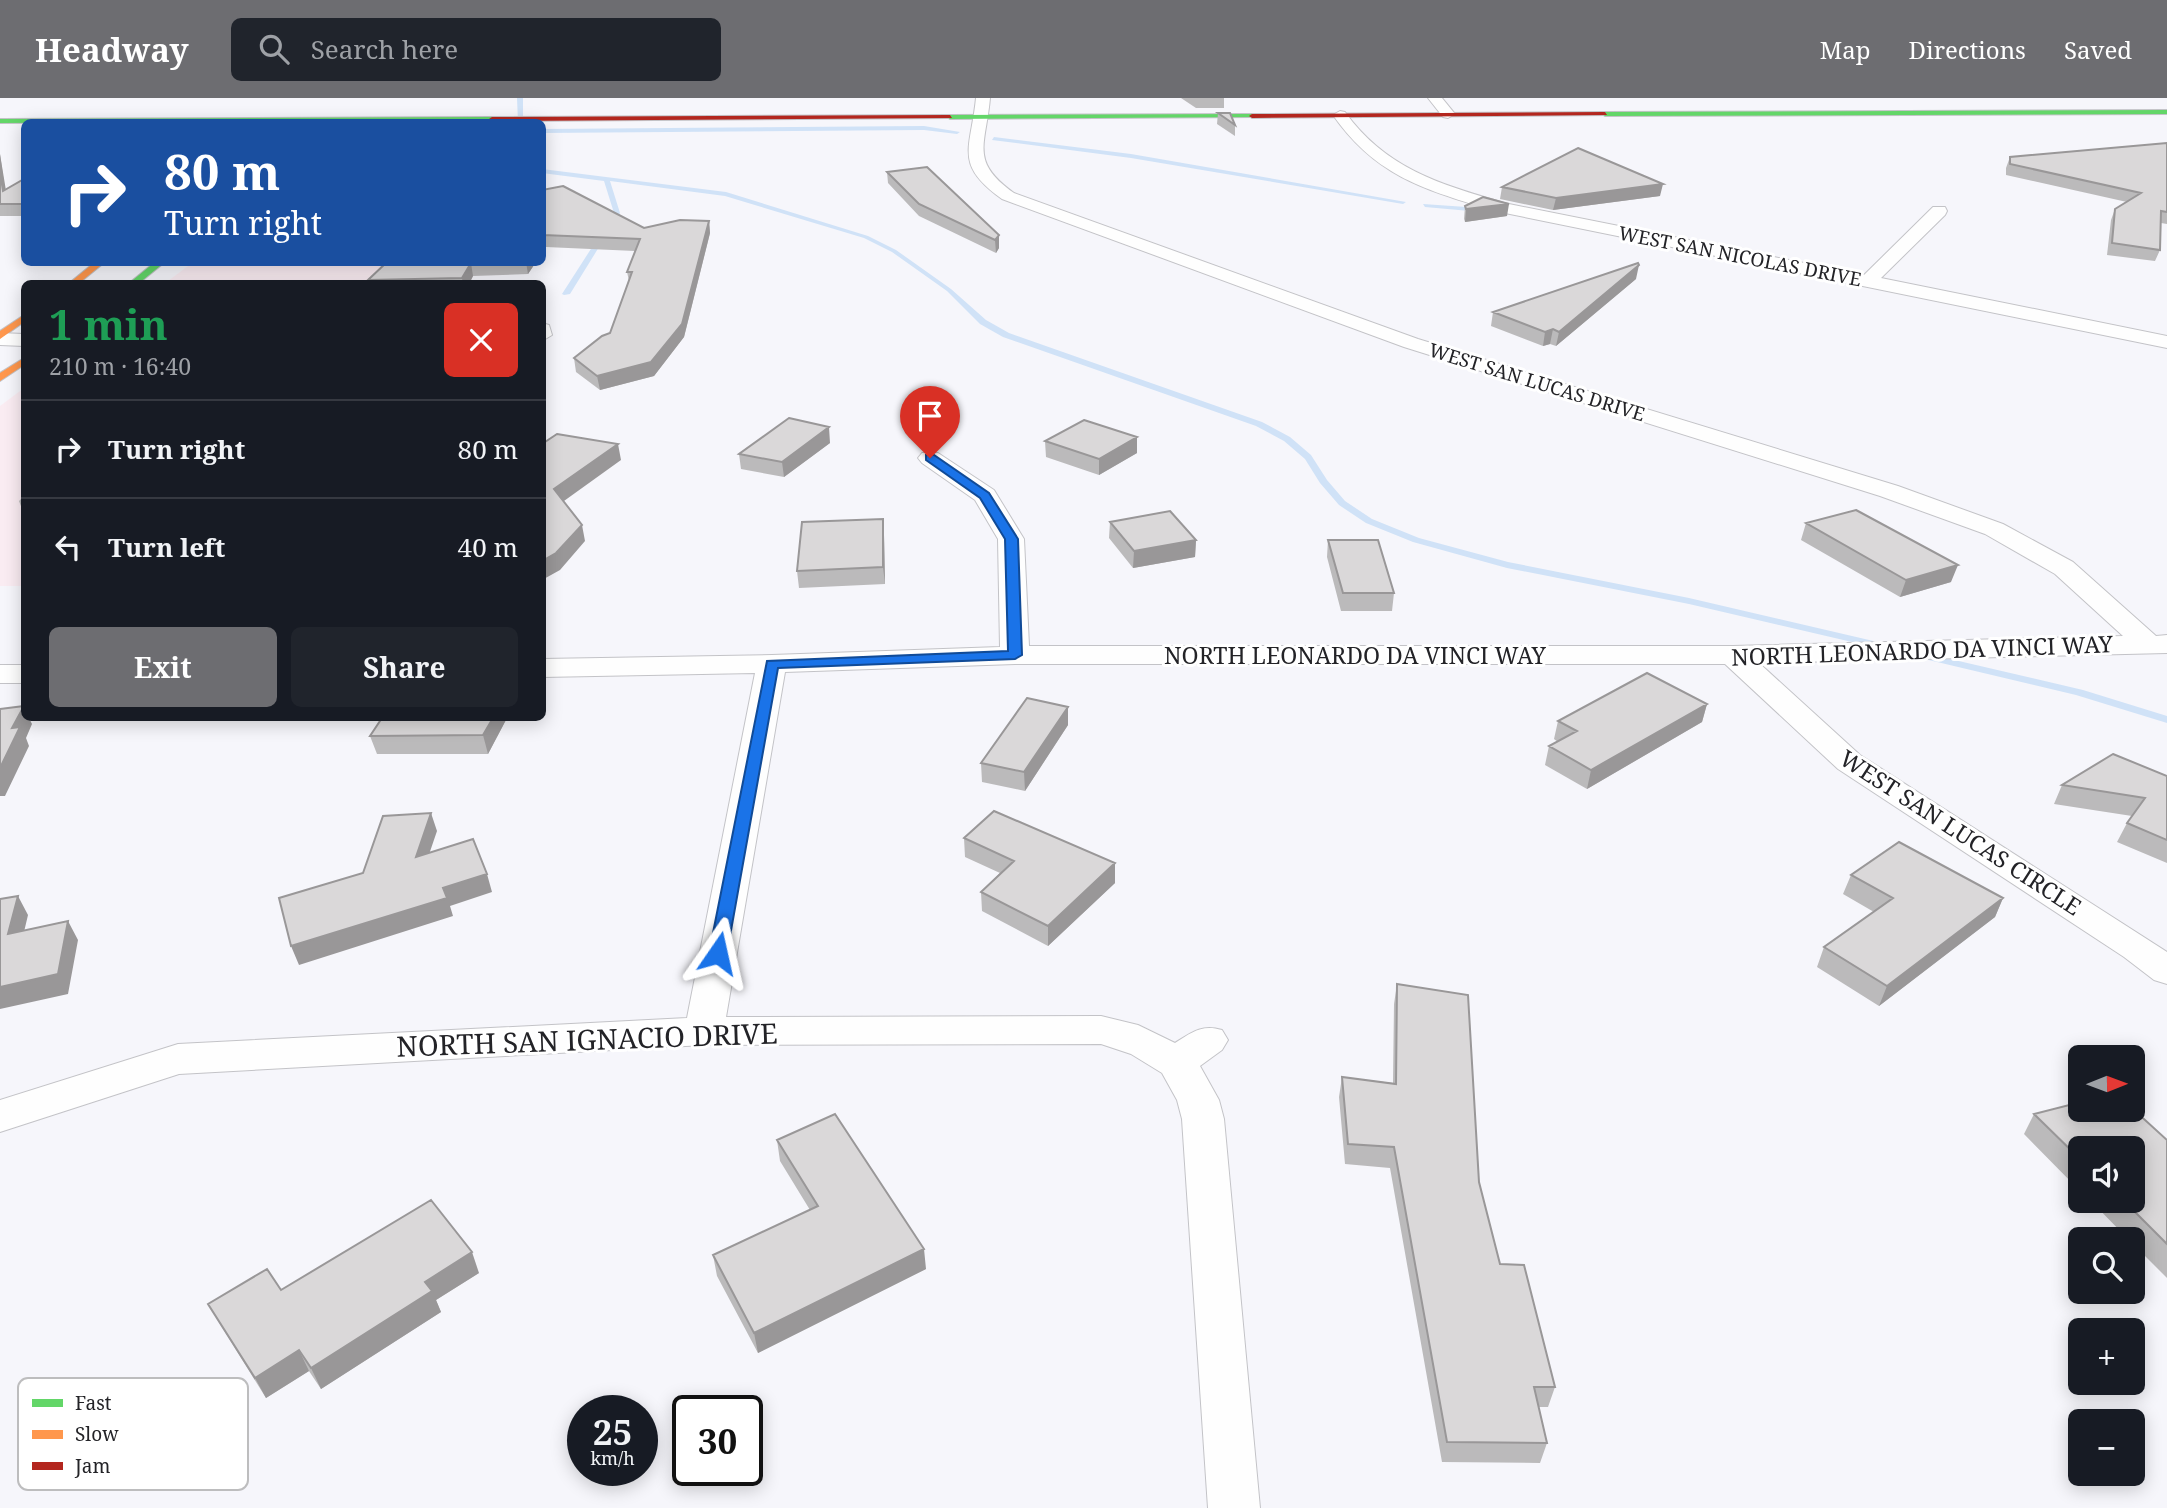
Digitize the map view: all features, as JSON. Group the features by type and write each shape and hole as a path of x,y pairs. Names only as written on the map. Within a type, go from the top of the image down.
{"main road":[{"path":"383,119 496,112 982,107 2167,102"},
{"path":"304,119 325,104"},
{"path":"354,119 374,104"},
{"path":"0,108 374,104 496,112"},
{"path":"982,107 1340,115 1441,105 2167,111"},
{"path":"0,121 21,121"},
{"path":"77,280 96,266"},
{"path":"137,280 156,266"},
{"path":"0,337 21,320"},
{"path":"0,378 21,363"}],"street":[{"name":"WEST SAN LUCAS DRIVE","path":"982,107 975,160 979,173 988,184 1009,196 1411,343 1889,491 1994,529 2064,568 2157,644"},
{"name":"WEST SAN NICOLAS DRIVE","path":"1340,115 1352,135 1379,159 1432,185 1464,196 1542,216 2167,342"},
{"path":"1868,281 1940,211"},
{"path":"0,337 21,340"},
{"path":"930,458 985,495 1012,539 1015,655"},
{"name":"NORTH LEONARDO DA VINCI WAY","path":"546,668 772,664 1015,655 1733,655 2157,644"},
{"name":"WEST SAN LUCAS CIRCLE","path":"1733,655 1849,762 2137,948 2167,971"},
{"path":"704,1031 772,664"},
{"path":"0,674 21,674"},
{"name":"NORTH SAN IGNACIO DRIVE","path":"0,1115 178,1059 704,1031 1101,1030 1124,1035 1145,1044 1192,1051 1202,1119 1234,1508"}],"shaded area":[{"path":"188,266 429,266 416,280 169,280"},
{"path":"21,390 21,586 0,586 0,406"}],"building":[{"path":"1218,113 1230,113 1235,125"},
{"path":"2167,143 2167,212 2161,211 2160,250 2112,243 2115,209 2141,193 2010,164 2010,157"},
{"path":"1578,148 1663,184 1556,198 1502,187"},
{"path":"927,167 999,235 995,240 919,204 887,172"},
{"path":"0,172 3,191 21,181 21,204 0,204"},
{"path":"563,186 644,228 680,220 709,221 682,324 651,362 597,376 574,358 610,333 632,272 627,272 640,239 546,235 546,189"},
{"path":"1483,197 1509,204 1466,209 1465,206"},
{"path":"1638,263 1639,265 1559,332 1553,329 1545,332 1493,312"},
{"path":"383,266 469,266 462,278 368,280"},
{"path":"789,418 829,427 782,462 739,454"},
{"path":"1084,420 1137,437 1099,459 1045,441"},
{"path":"557,434 618,444 554,489 582,525 556,553 546,559 546,441"},
{"path":"1856,510 1958,565 1906,580 1806,523"},
{"path":"1170,511 1196,540 1134,551 1110,522"},
{"path":"883,519 883,567 797,571 802,522"},
{"path":"1328,540 1378,540 1394,593 1343,593"},
{"path":"1647,673 1707,704 1591,770 1549,746 1577,731 1558,721"},
{"path":"1027,698 1068,707 1024,772 981,763"},
{"path":"21,706 12,728 20,727 0,768 0,709"},
{"path":"380,721 491,721 483,735 370,736"},
{"path":"2113,754 2167,776 2167,840 2127,823 2145,798 2062,785"},
{"path":"994,811 1115,863 1048,926 981,892 1014,861 964,838"},
{"path":"431,813 416,857 473,839 487,874 443,888 447,898 291,946 279,898 363,873 383,816"},
{"path":"1899,842 2003,898 1887,986 1824,947 1893,898 1851,875"},
{"path":"18,896 8,934 68,921 58,974 0,987 0,899"},
{"path":"1397,984 1468,995 1479,1182 1500,1264 1524,1265 1555,1387 1534,1387 1547,1443 1447,1442 1394,1147 1348,1144 1342,1077 1396,1084"},
{"path":"2068,1105 2068,1122 2146,1121 2167,1140 2167,1244 2136,1213 2145,1213 2145,1136 2068,1136 2068,1147 2034,1114"},
{"path":"835,1114 924,1249 754,1333 713,1255 818,1206 777,1140"},
{"path":"431,1200 472,1252 425,1282 432,1291 311,1368 299,1350 255,1378 208,1304 267,1269 281,1290"}],"waterway":[{"path":"520,98 521,119"},
{"path":"546,131 924,128 957,132"},
{"path":"994,139 1131,156 1403,202"},
{"path":"546,172 726,194 866,237 894,251 949,290 983,322 1006,335 1259,424 1287,439 1308,457 1323,481 1342,503 1369,521 1416,540 1507,565 1689,601 1882,646"},
{"path":"566,294 617,213 607,180"},
{"path":"1425,205 1481,210"},
{"path":"1920,655 2079,692 2167,720"}],"traffic: fast":[{"path":"1605,114 2167,112"},
{"path":"950,117 1252,116"},
{"path":"0,121 21,121"},
{"path":"137,280 156,266"}],"traffic: slow":[{"path":"77,280 96,266"},
{"path":"0,336 21,320"},
{"path":"0,378 21,363"}],"traffic: jam":[{"path":"1252,116 1605,114"},
{"path":"492,119 950,117"}],"route":[{"path":"718,953 772,664 1015,655 1012,539 985,495 930,458"}]}
